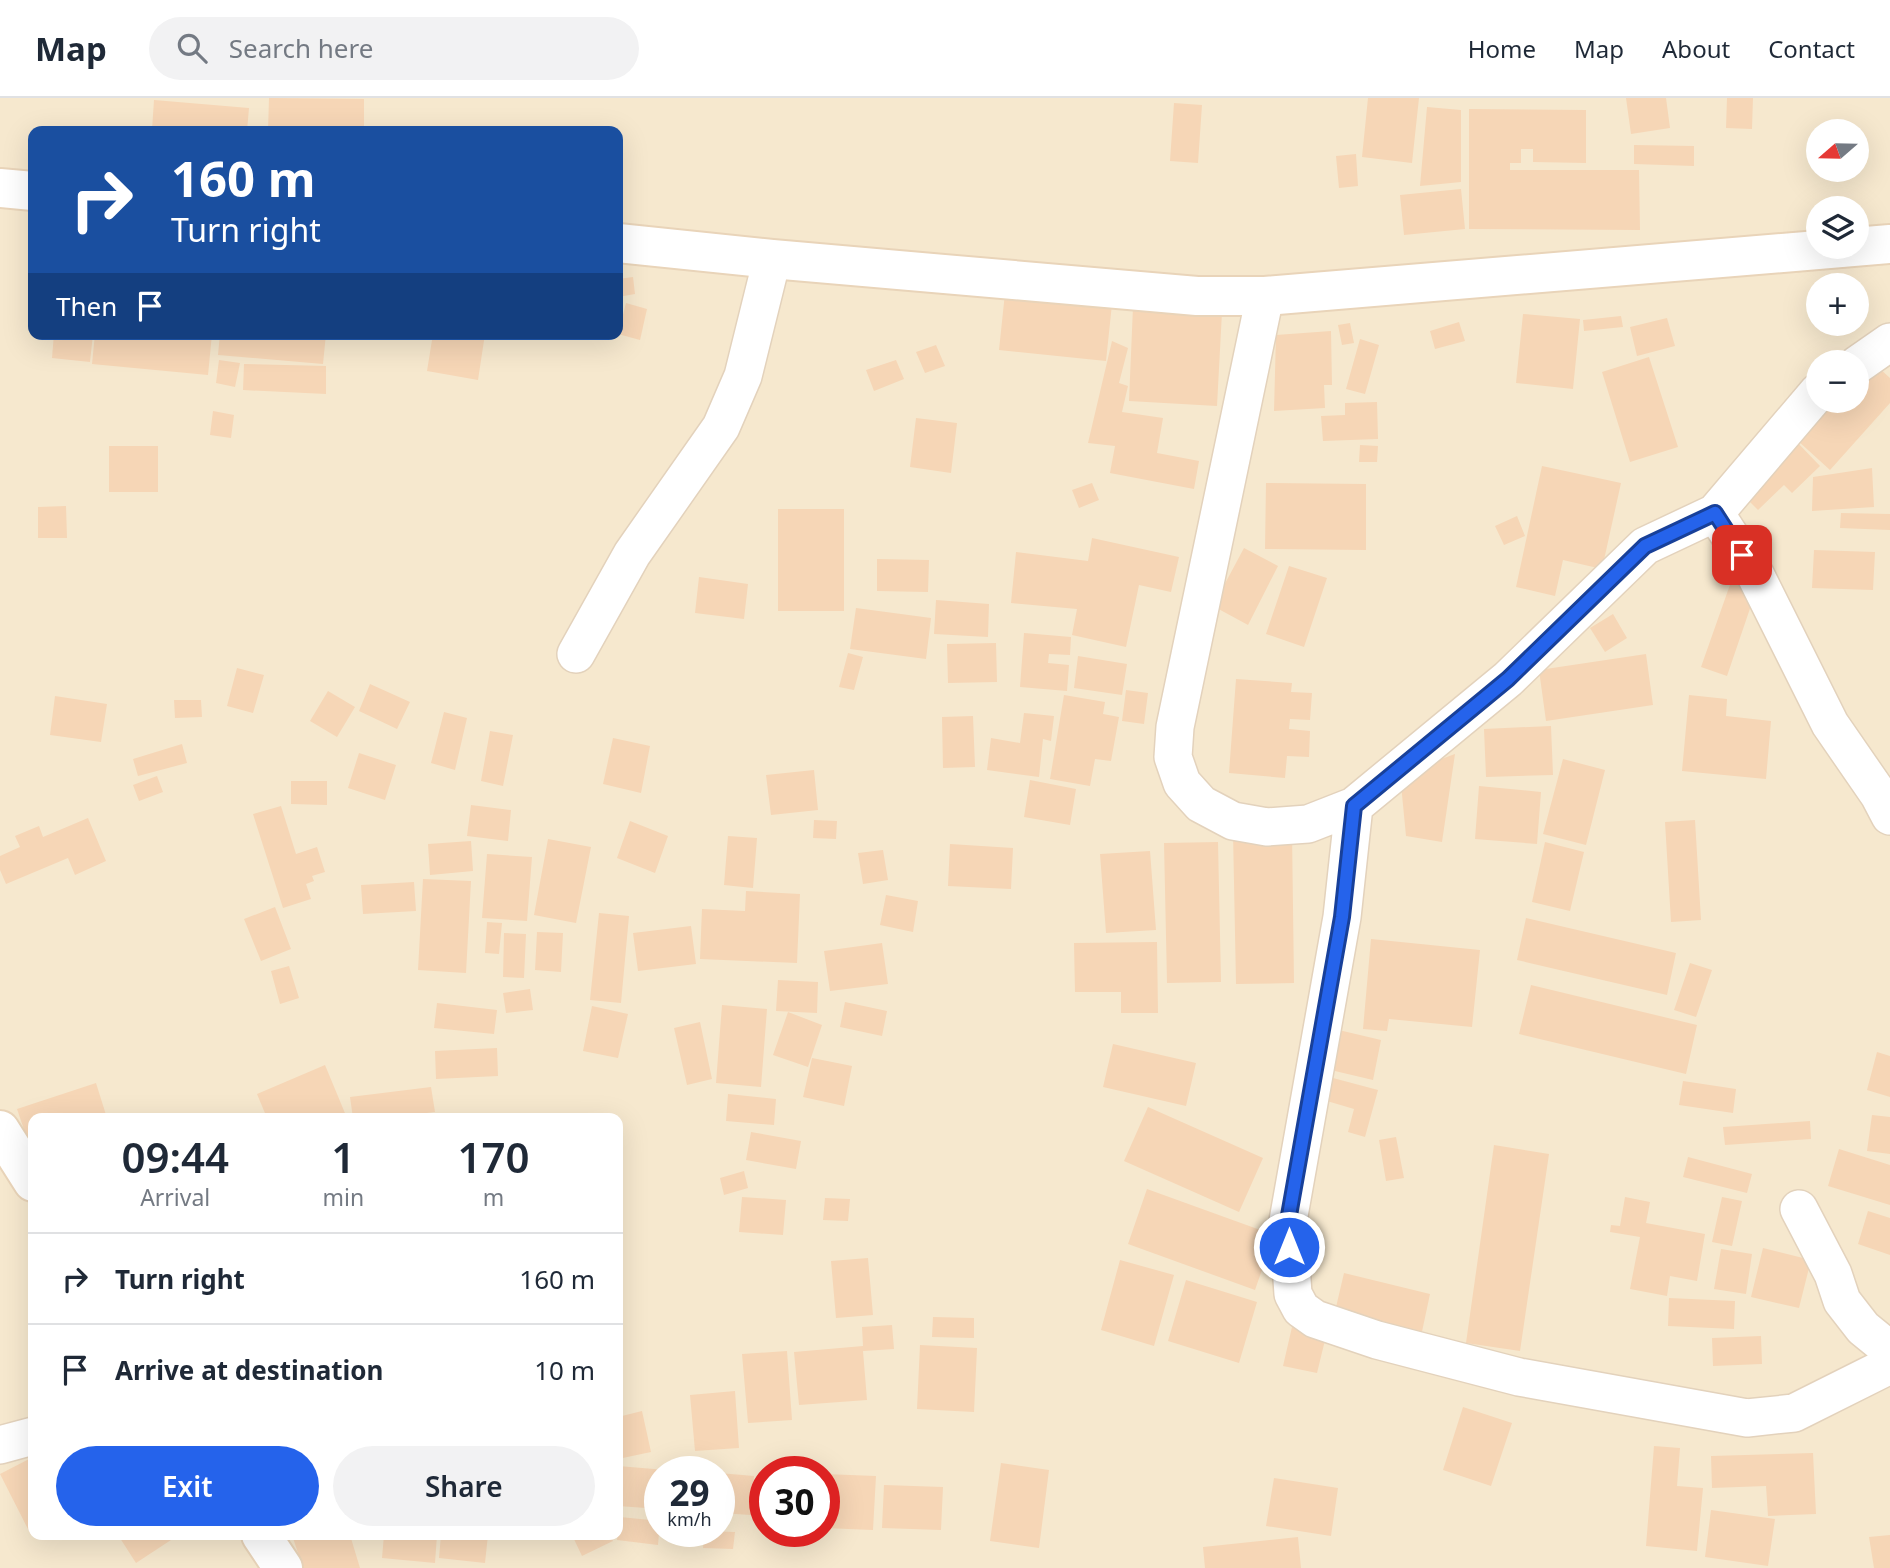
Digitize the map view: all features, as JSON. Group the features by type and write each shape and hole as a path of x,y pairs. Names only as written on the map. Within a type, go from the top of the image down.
{"main road":[{"path":"0,188 28,191"},
{"path":"623,244 1197,296 1265,296 1354,291 1890,244"},
{"path":"0,1130 28,1174"},
{"path":"264,1540 283,1568"}],"street":[{"path":"576,654 639,543 721,427 743,376 772,259"},
{"path":"1265,296 1175,727 1173,757 1182,783 1201,804 1233,821 1267,827 1308,824 1354,806 1508,679 1645,546 1715,513 1806,406"},
{"path":"1869,357 1890,342"},
{"path":"1715,513 1756,576 1830,723 1879,795 1890,816"},
{"path":"1354,806 1342,917 1288,1221 1293,1294 1300,1309 1315,1319 1377,1339 1519,1377 1747,1418 1794,1413 1890,1365"},
{"path":"1799,1209 1833,1274 1842,1301 1863,1328 1890,1350"},
{"path":"0,1445 28,1437"}],"shaded area":[{"path":"0,98 1890,98 1890,1568 0,1568"}],"building":[{"path":"269,98 364,99 364,126 268,126"},
{"path":"1368,98 1419,98 1412,163 1362,157"},
{"path":"1626,98 1666,98 1670,128 1631,134"},
{"path":"1727,98 1753,98 1752,129 1726,128"},
{"path":"154,100 249,108 247,126 152,126"},
{"path":"1174,103 1202,105 1198,163 1170,161"},
{"path":"1427,107 1461,110 1461,182 1420,186"},
{"path":"1469,109 1586,110 1586,163 1533,162 1533,149 1521,149 1521,163 1510,163 1510,170 1639,170 1640,230 1469,229"},
{"path":"1634,145 1694,146 1694,166 1634,164"},
{"path":"1356,154 1358,186 1339,188 1336,156"},
{"path":"1461,189 1465,229 1404,235 1400,195"},
{"path":"633,277 635,294 623,296 623,278"},
{"path":"1005,293 1112,304 1106,361 999,350"},
{"path":"626,303 647,309 640,340 623,335"},
{"path":"1133,307 1222,312 1217,406 1129,401"},
{"path":"1523,314 1580,319 1573,389 1516,383"},
{"path":"1621,316 1623,327 1584,331 1583,320"},
{"path":"1667,318 1675,346 1637,356 1630,327"},
{"path":"1459,322 1465,341 1435,349 1430,331"},
{"path":"1350,323 1354,343 1342,345 1338,325"},
{"path":"1331,331 1332,385 1324,385 1325,408 1274,411 1276,335"},
{"path":"1360,339 1379,345 1365,394 1346,389"},
{"path":"54,340 92,340 90,362 52,358"},
{"path":"94,340 211,340 208,375 92,364"},
{"path":"219,340 325,340 323,364 218,355"},
{"path":"432,340 484,340 478,380 427,371"},
{"path":"1112,341 1128,348 1119,383 1128,386 1122,412 1163,418 1157,453 1199,461 1194,489 1110,473 1115,446 1088,443"},
{"path":"936,345 945,366 925,373 916,352"},
{"path":"1649,357 1678,447 1630,462 1602,372"},
{"path":"1869,359 1890,378 1890,403 1830,470 1797,440 1821,413 1869,413"},
{"path":"219,360 240,363 235,387 216,383"},
{"path":"896,360 904,379 874,391 866,370"},
{"path":"244,364 326,366 326,394 243,390"},
{"path":"1377,402 1378,439 1323,441 1321,416 1345,415 1345,403"},
{"path":"213,411 234,415 231,438 210,435"},
{"path":"916,418 957,423 951,473 910,467"},
{"path":"1795,440 1820,466 1792,493 1784,485 1758,510 1741,493"},
{"path":"1360,445 1378,446 1377,462 1359,462"},
{"path":"109,446 158,446 158,492 109,492"},
{"path":"1542,466 1621,483 1602,569 1563,560 1555,596 1516,587"},
{"path":"1872,468 1874,507 1812,511 1813,477"},
{"path":"1092,483 1099,500 1079,508 1072,490"},
{"path":"1266,483 1366,484 1366,550 1265,549"},
{"path":"66,506 67,538 38,538 38,507"},
{"path":"778,509 844,509 844,611 778,611"},
{"path":"1841,513 1890,514 1890,530 1840,528"},
{"path":"1517,516 1525,536 1504,545 1495,526"},
{"path":"1092,538 1179,557 1171,592 1139,585 1126,647 1072,635 1077,609 1011,603 1016,552 1088,561"},
{"path":"1244,548 1278,566 1248,625 1213,606"},
{"path":"1814,550 1875,552 1873,590 1812,588"},
{"path":"877,559 929,560 928,592 877,591"},
{"path":"1289,566 1327,578 1304,647 1266,634"},
{"path":"699,577 748,584 744,619 695,613"},
{"path":"1732,579 1757,588 1727,676 1701,667"},
{"path":"936,600 989,604 988,637 934,634"},
{"path":"856,608 931,618 926,659 850,649"},
{"path":"1613,614 1627,638 1605,652 1590,628"},
{"path":"1024,633 1071,637 1070,655 1049,654 1048,663 1069,665 1067,691 1020,687"},
{"path":"996,643 997,682 948,683 947,644"},
{"path":"848,653 863,657 854,690 839,687"},
{"path":"1646,654 1653,705 1546,721 1539,670"},
{"path":"1078,656 1127,664 1122,695 1074,688"},
{"path":"237,668 264,675 253,713 227,706"},
{"path":"1236,679 1292,683 1291,692 1312,693 1310,720 1290,719 1289,729 1310,731 1309,757 1287,756 1285,778 1229,773"},
{"path":"370,684 410,702 397,729 359,711"},
{"path":"1126,690 1148,693 1144,724 1122,721"},
{"path":"328,691 355,707 337,737 310,721"},
{"path":"1064,695 1105,702 1103,714 1119,717 1111,761 1095,759 1090,786 1050,779"},
{"path":"1689,695 1727,699 1726,716 1771,721 1766,779 1682,771"},
{"path":"55,696 107,704 101,742 50,735"},
{"path":"174,700 201,700 202,717 175,718"},
{"path":"444,712 467,718 455,770 431,763"},
{"path":"1024,713 1054,716 1051,741 1043,739 1039,777 987,770 991,738 1020,743"},
{"path":"973,716 975,767 943,768 942,717"},
{"path":"1551,726 1553,775 1486,777 1484,729"},
{"path":"490,731 513,735 503,786 481,781"},
{"path":"613,738 650,746 641,793 603,784"},
{"path":"182,744 187,763 138,776 133,759"},
{"path":"359,753 396,765 385,800 348,788"},
{"path":"1455,754 1442,842 1406,836 1400,774"},
{"path":"1563,759 1605,770 1586,845 1543,834"},
{"path":"814,770 818,810 771,815 766,775"},
{"path":"157,776 163,792 139,801 133,785"},
{"path":"1030,780 1076,789 1070,825 1024,817"},
{"path":"291,781 327,781 327,805 291,804"},
{"path":"1479,786 1541,792 1537,844 1475,839"},
{"path":"471,805 511,810 508,841 467,836"},
{"path":"281,806 296,854 317,847 325,872 312,876 314,881 306,884 311,899 283,908 253,814"},
{"path":"88,818 106,861 75,875 68,858 6,884 0,870 0,856 20,847 15,836 39,826 43,837"},
{"path":"814,820 837,821 836,839 813,838"},
{"path":"1695,820 1701,920 1671,922 1665,822"},
{"path":"630,821 668,836 655,873 617,858"},
{"path":"1233,832 1292,832 1294,983 1236,984"},
{"path":"728,836 757,838 753,888 724,885"},
{"path":"548,839 591,847 576,923 534,915"},
{"path":"471,841 473,871 430,875 428,844"},
{"path":"1218,842 1221,982 1167,983 1164,843"},
{"path":"1545,842 1584,852 1570,911 1532,902"},
{"path":"950,844 1013,848 1011,889 948,886"},
{"path":"883,850 888,880 863,884 858,853"},
{"path":"1150,851 1156,930 1106,933 1100,854"},
{"path":"487,854 532,857 527,921 482,918"},
{"path":"423,879 471,881 466,973 418,970"},
{"path":"414,882 416,911 363,914 361,885"},
{"path":"746,891 800,894 797,963 700,959 702,909 745,911"},
{"path":"886,895 918,901 913,932 880,925"},
{"path":"275,907 291,949 261,961 244,919"},
{"path":"599,913 629,916 621,1003 590,1000"},
{"path":"1526,918 1676,953 1667,995 1517,960"},
{"path":"487,922 502,923 499,954 485,953"},
{"path":"691,926 696,964 638,971 633,933"},
{"path":"537,932 563,933 561,972 535,970"},
{"path":"504,933 526,934 524,978 503,977"},
{"path":"1371,939 1480,950 1472,1027 1389,1019 1387,1031 1363,1029"},
{"path":"1157,942 1158,1013 1121,1013 1121,992 1075,992 1074,943"},
{"path":"882,943 888,984 830,991 824,951"},
{"path":"1690,963 1712,970 1696,1017 1674,1010"},
{"path":"289,966 299,998 280,1004 271,971"},
{"path":"778,980 818,982 817,1013 776,1011"},
{"path":"1531,985 1697,1025 1686,1074 1519,1034"},
{"path":"530,989 533,1010 506,1013 503,993"},
{"path":"845,1002 887,1011 882,1036 840,1027"},
{"path":"437,1003 497,1010 494,1034 434,1028"},
{"path":"722,1005 767,1009 761,1087 716,1083"},
{"path":"592,1006 628,1014 618,1058 583,1051"},
{"path":"788,1012 822,1025 808,1067 773,1055"},
{"path":"700,1022 712,1079 687,1085 674,1028"},
{"path":"1326,1027 1381,1040 1373,1080 1318,1067"},
{"path":"1113,1044 1196,1063 1186,1106 1103,1087"},
{"path":"497,1048 498,1076 436,1079 435,1051"},
{"path":"1877,1052 1890,1056 1890,1097 1867,1090"},
{"path":"812,1058 852,1066 844,1106 803,1097"},
{"path":"325,1065 345,1113 265,1113 257,1094"},
{"path":"1333,1078 1378,1090 1365,1137 1348,1132 1354,1109 1327,1101"},
{"path":"1683,1081 1736,1089 1733,1113 1679,1105"},
{"path":"96,1083 105,1113 28,1113 28,1141 17,1109"},
{"path":"431,1087 435,1112 352,1113 350,1097"},
{"path":"728,1094 776,1099 774,1125 726,1121"},
{"path":"1148,1107 1263,1158 1239,1212 1124,1161"},
{"path":"1872,1115 1890,1117 1890,1154 1867,1151"},
{"path":"1810,1121 1811,1139 1725,1145 1723,1127"},
{"path":"751,1132 801,1141 796,1169 746,1160"},
{"path":"1396,1137 1404,1178 1386,1181 1379,1140"},
{"path":"1494,1145 1549,1154 1520,1351 1466,1343"},
{"path":"1839,1149 1890,1165 1890,1205 1828,1186"},
{"path":"1688,1157 1752,1174 1747,1193 1683,1177"},
{"path":"744,1171 748,1188 724,1195 720,1178"},
{"path":"1147,1189 1274,1235 1255,1290 1128,1244"},
{"path":"742,1197 786,1200 783,1235 739,1232"},
{"path":"1625,1197 1650,1202 1646,1223 1705,1234 1697,1281 1670,1276 1667,1296 1630,1289 1640,1237 1610,1232 1611,1225 1620,1226"},
{"path":"1722,1197 1742,1201 1732,1246 1712,1242"},
{"path":"825,1198 850,1199 848,1221 823,1220"},
{"path":"1868,1211 1890,1218 1890,1255 1858,1244"},
{"path":"1763,1248 1811,1260 1799,1308 1751,1297"},
{"path":"1721,1249 1752,1254 1746,1294 1714,1289"},
{"path":"868,1258 873,1315 836,1318 831,1261"},
{"path":"1120,1260 1174,1275 1154,1346 1101,1330"},
{"path":"1344,1273 1430,1294 1420,1341 1333,1320"},
{"path":"1186,1280 1257,1302 1239,1363 1168,1341"},
{"path":"1669,1298 1735,1301 1734,1329 1668,1326"},
{"path":"933,1317 974,1318 974,1338 932,1337"},
{"path":"892,1325 894,1349 863,1351 867,1400 799,1405 794,1352 863,1346 862,1327"},
{"path":"1292,1327 1326,1336 1317,1373 1283,1366"},
{"path":"1761,1336 1762,1364 1713,1366 1712,1338"},
{"path":"920,1345 977,1348 974,1412 917,1409"},
{"path":"787,1351 792,1420 748,1423 742,1354"},
{"path":"735,1391 739,1448 695,1451 690,1395"},
{"path":"1463,1407 1512,1423 1491,1486 1443,1470"},
{"path":"642,1411 651,1452 623,1458 623,1416"},
{"path":"1654,1446 1680,1448 1677,1486 1703,1488 1697,1551 1646,1546"},
{"path":"1813,1453 1816,1514 1768,1516 1766,1486 1712,1488 1711,1456"},
{"path":"28,1460 28,1529 0,1474"},
{"path":"1001,1463 1049,1470 1039,1548 990,1541"},
{"path":"623,1466 644,1468 644,1508 623,1506"},
{"path":"735,1474 749,1476 749,1515 735,1514"},
{"path":"840,1475 876,1476 873,1530 840,1529"},
{"path":"1274,1478 1338,1488 1331,1536 1266,1526"},
{"path":"884,1485 943,1487 941,1530 882,1528"},
{"path":"1711,1510 1775,1519 1768,1566 1705,1557"},
{"path":"623,1517 644,1519 644,1543 617,1540 623,1540"},
{"path":"1890,1535 1890,1568 1874,1568 1869,1537"},
{"path":"1298,1537 1301,1568 1205,1568 1203,1547"},
{"path":"121,1540 171,1540 136,1563"},
{"path":"294,1540 352,1540 360,1568 303,1568"},
{"path":"384,1540 437,1540 435,1563 382,1558"},
{"path":"441,1540 487,1540 485,1563 439,1558"},
{"path":"574,1540 612,1540 613,1541 582,1556"},
{"path":"703,1547 733,1547 733,1549"}],"route":[{"path":"1289,1247 1288,1221 1342,917 1354,806 1508,679 1645,546 1715,513 1742,555"}]}
